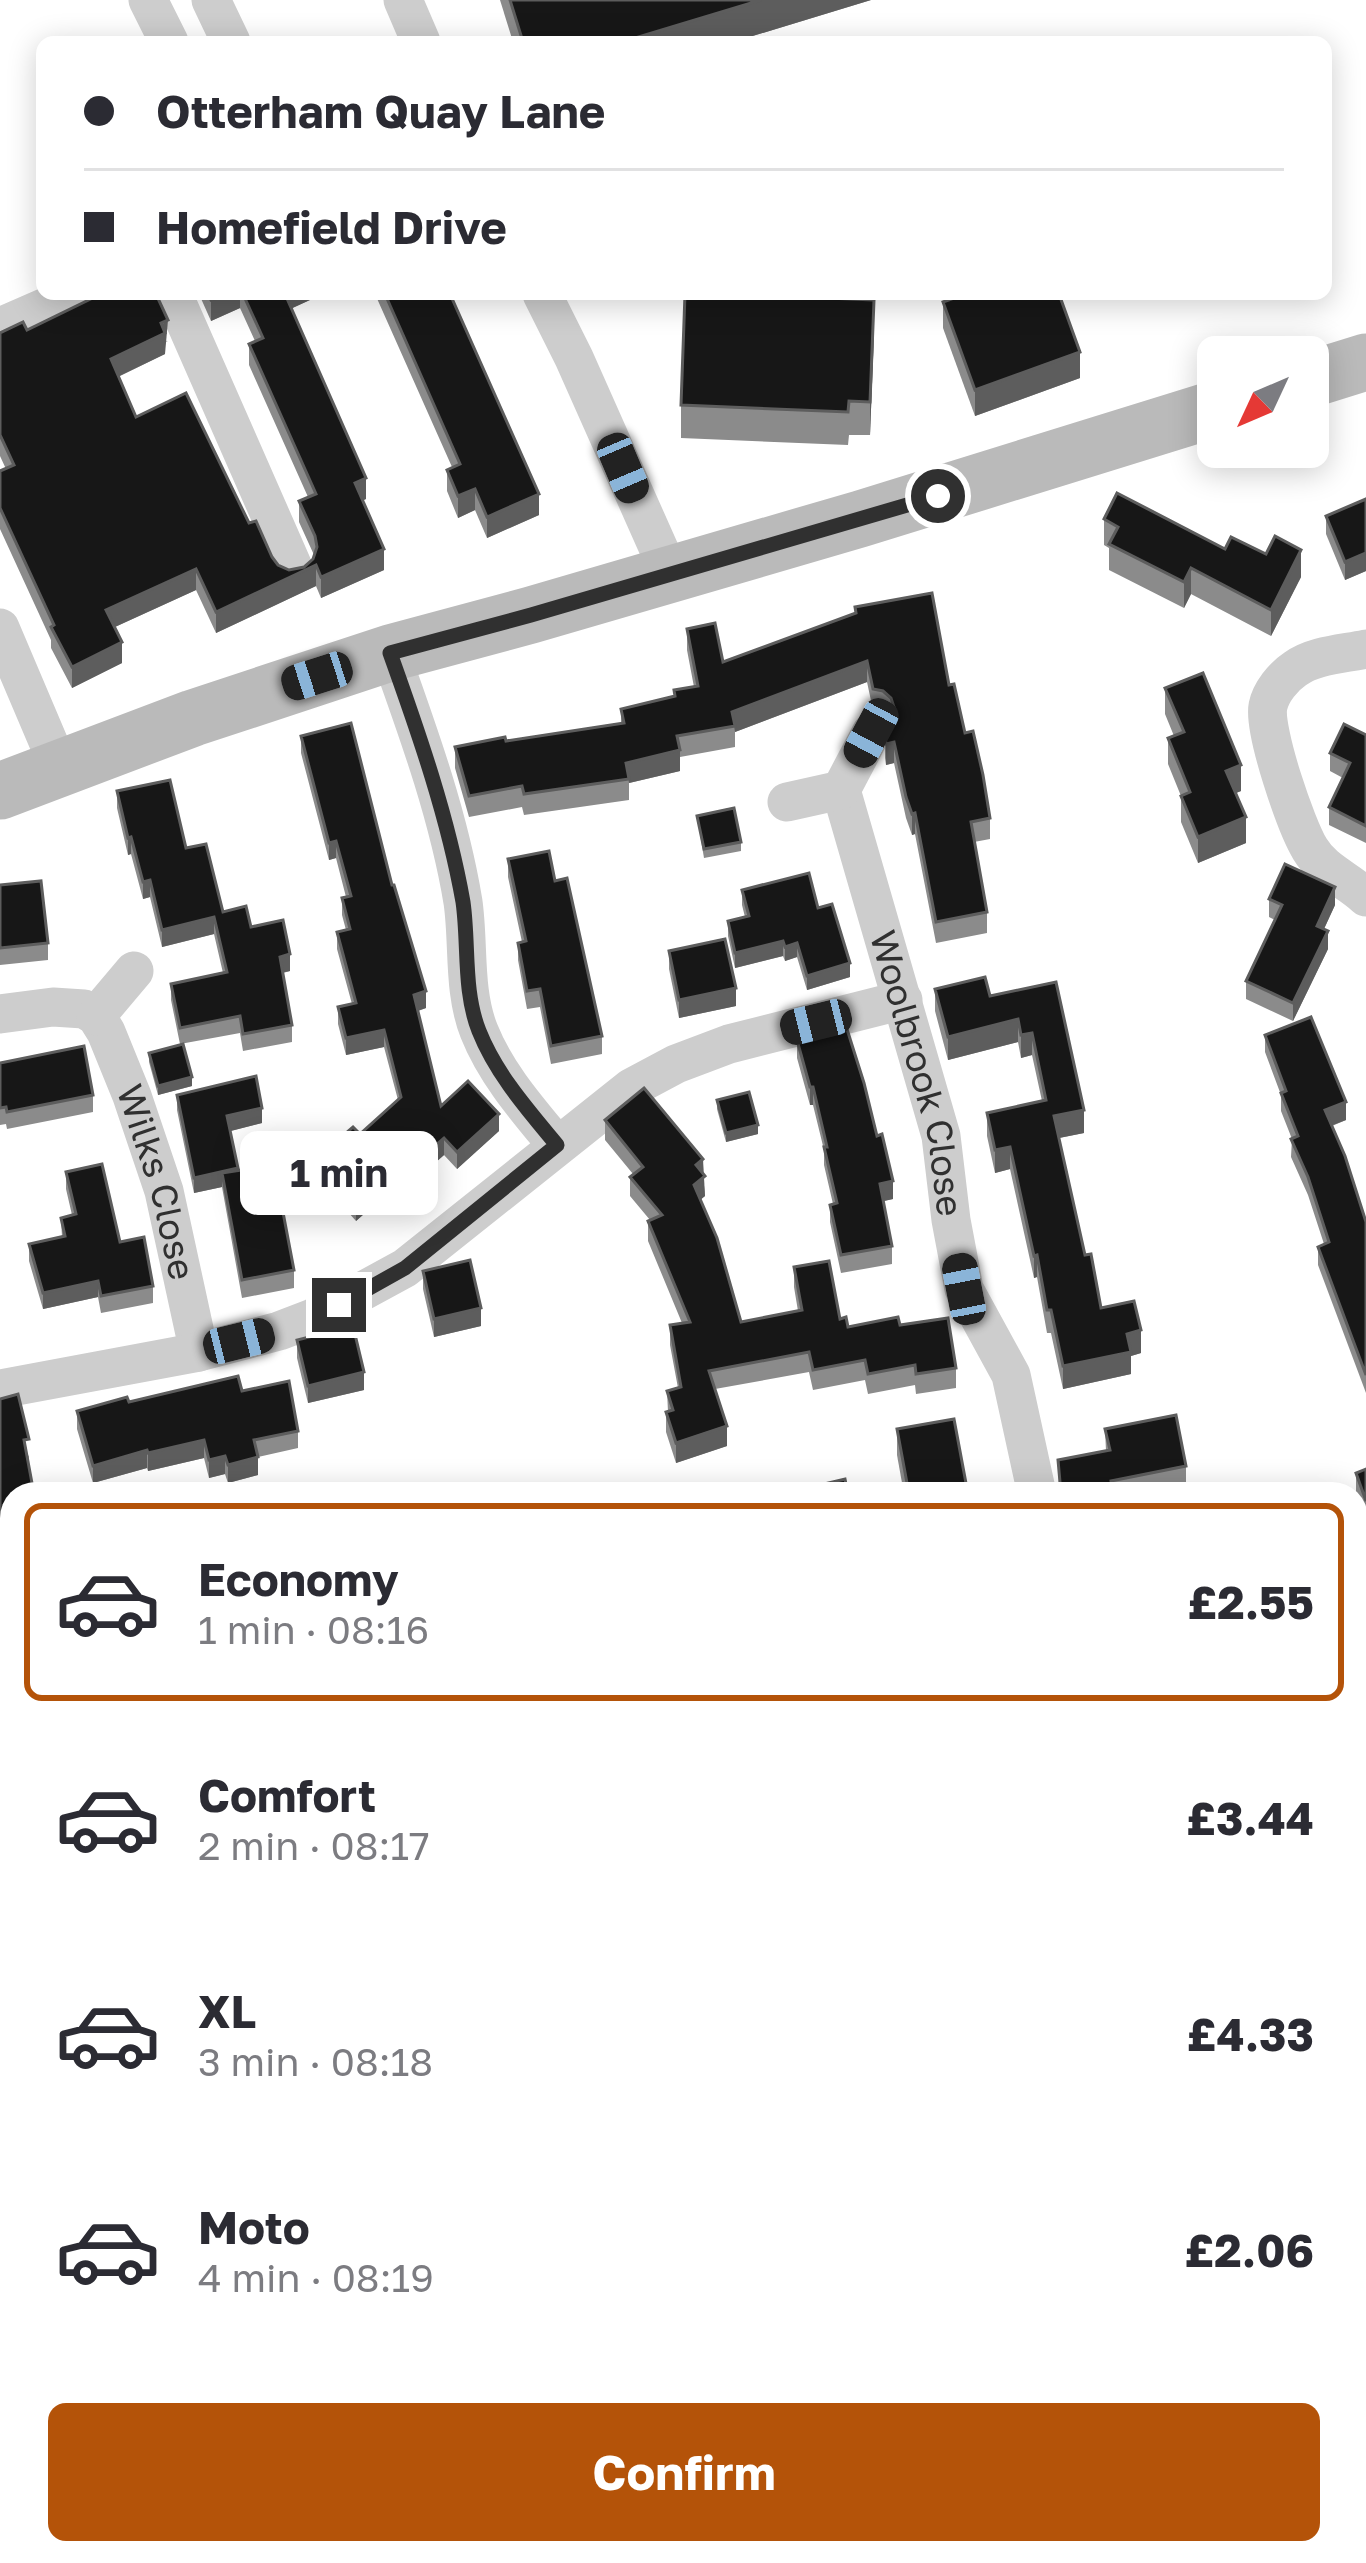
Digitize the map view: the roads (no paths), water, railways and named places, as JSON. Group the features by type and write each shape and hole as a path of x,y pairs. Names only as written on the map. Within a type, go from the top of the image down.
{"street":[{"path":"148,0 166,36"},
{"path":"211,0 228,36"},
{"path":"403,0 419,36"},
{"path":"0,327 62,300"},
{"path":"176,300 293,567"},
{"path":"545,300 670,574"},
{"path":"1329,373 1366,362"},
{"path":"0,791 193,718 390,653 1043,464 1197,415"},
{"path":"0,628 59,767"},
{"path":"1366,649 1311,660 1296,668 1274,691 1268,707 1273,749 1309,848 1329,870 1366,897"},
{"path":"390,653 420,736 453,857 478,1029 499,1069 557,1145"},
{"path":"787,802 841,790 871,733"},
{"name":"Woolbrook Close","path":"841,790 941,1136 964,1289 1011,1375 1034,1482"},
{"path":"0,1014 69,1006 96,1016 134,971"},
{"path":"0,1389 199,1352 313,1318 379,1284 430,1249 631,1088 728,1044 903,1000"},
{"name":"Wilks Close","path":"96,1016 115,1050 164,1191 199,1352"}]}
